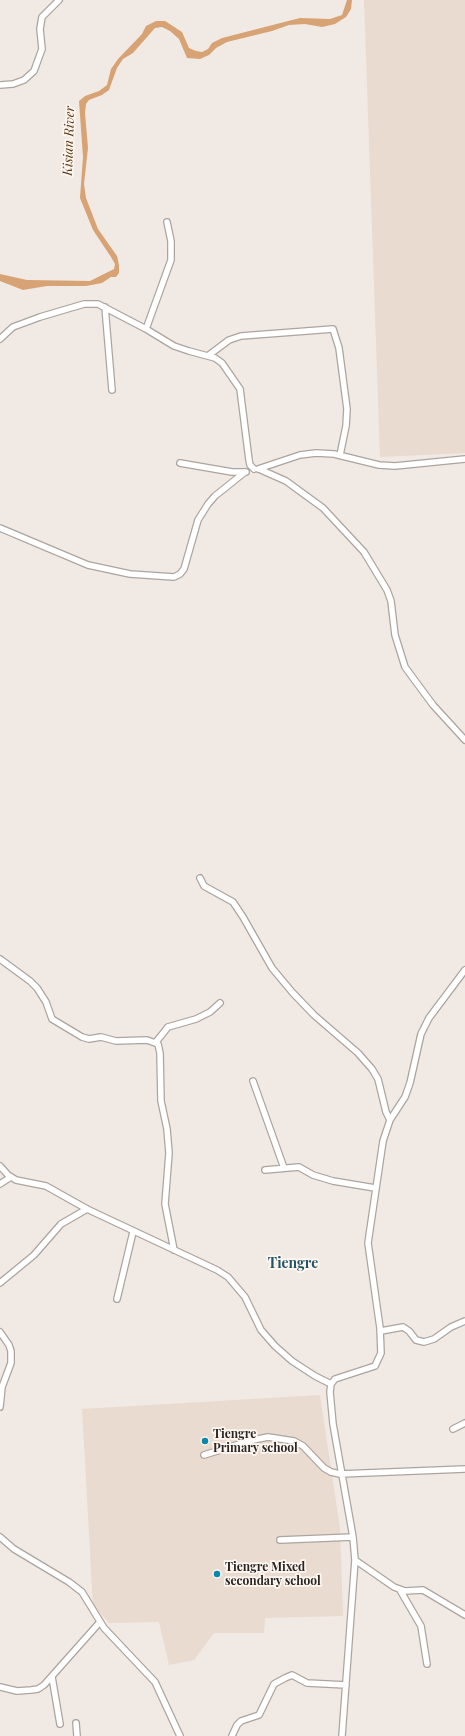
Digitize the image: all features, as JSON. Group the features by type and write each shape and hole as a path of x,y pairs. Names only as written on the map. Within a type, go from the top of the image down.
{"street":[{"path":"0,85 13,84 24,80 34,71 42,49 40,29 42,16 59,0"},
{"path":"146,329 171,260 171,241 167,222"},
{"path":"0,339 13,326 68,308 84,304 98,304 146,329 174,346 209,355 222,363 240,389 250,465 286,481 323,508 364,552 387,590 391,601 395,635 405,667 433,705 465,740"},
{"path":"105,307 112,390"},
{"path":"209,355 229,340 241,336 333,329 339,348 347,409 346,426 340,455"},
{"path":"180,463 232,472 245,472 300,455 316,453 340,455 380,465 395,466 465,459"},
{"path":"0,528 88,565 130,574 174,578 184,569 198,520 208,504 215,496 245,472"},
{"path":"200,878 204,886 233,902 272,968 314,1015 358,1053 372,1069 378,1079 386,1112 390,1120"},
{"path":"0,959 33,985 46,1002 52,1019 82,1037 89,1039 101,1037 116,1041 147,1040 156,1042 160,1048 161,1101 169,1153 165,1204 174,1250"},
{"path":"342,1736 354,1560 352,1537 340,1474 333,1424 330,1384 335,1379 375,1366 381,1353 380,1331 368,1243 383,1141 390,1120 405,1097 410,1083 421,1034 429,1018 465,970"},
{"path":"156,1042 168,1026 196,1020 210,1012 220,1003"},
{"path":"253,1081 284,1168"},
{"path":"0,1166 11,1177 24,1182 46,1186 87,1210 174,1250 228,1277 245,1297 261,1330 275,1346 292,1361 330,1384"},
{"path":"265,1170 299,1167 313,1174 333,1180 376,1188"},
{"path":"0,1184 11,1177"},
{"path":"0,1283 34,1255 61,1224 87,1210"},
{"path":"117,1299 133,1232"},
{"path":"380,1331 403,1327 416,1340 424,1342 434,1339 451,1327 465,1320"},
{"path":"0,1332 9,1345 11,1351 11,1363 2,1387 0,1407"},
{"path":"453,1429 465,1423"},
{"path":"204,1455 268,1437 284,1438 294,1441 303,1446 324,1468 331,1472 340,1474 465,1469"},
{"path":"0,1537 14,1550 78,1588 100,1622 155,1682 180,1736"},
{"path":"280,1540 352,1537"},
{"path":"354,1560 400,1590 421,1626 427,1664"},
{"path":"400,1590 423,1590 465,1615"},
{"path":"0,1687 17,1691 38,1689 52,1677 100,1622"},
{"path":"232,1736 237,1725 241,1721 259,1715 274,1684 285,1678 292,1675 308,1683 346,1685"},
{"path":"52,1677 60,1724"},
{"path":"76,1723 77,1736"}],"shaded area":[{"path":"347,0 352,0 351,9 346,17 335,24 322,27 305,24 289,25 272,31 227,42 216,48 209,55 200,59 187,58 179,39 170,31 162,27 155,28 133,53 123,59 117,68 109,90 102,95 89,100 86,104 85,113 88,148 84,184 86,198 98,229 117,256 119,273 116,277 111,277 102,283 86,286 47,286 23,290 0,281 0,274 27,280 90,281 114,269 115,264 93,230 80,198 83,157 79,101 85,96 99,91 107,85 111,69 118,59 142,34 146,26 156,21 165,21 182,32 189,48 202,52 208,49 212,43 222,38 300,18 330,19 342,15"},
{"path":"364,0 465,0 465,453 380,457"},
{"path":"320,1395 340,1528 343,1616 265,1618 264,1633 214,1633 194,1660 169,1665 159,1622 109,1623 93,1605 82,1409"}],"place":[{"name":"Tiengre Primary school","path":"205,1441"},
{"name":"Tiengre Mixed secondary school","path":"217,1574"}],"district":[{"name":"Tiengre","path":"293,1264"}],"water label":[{"name":"Kisian River","path":"69,141"}]}
